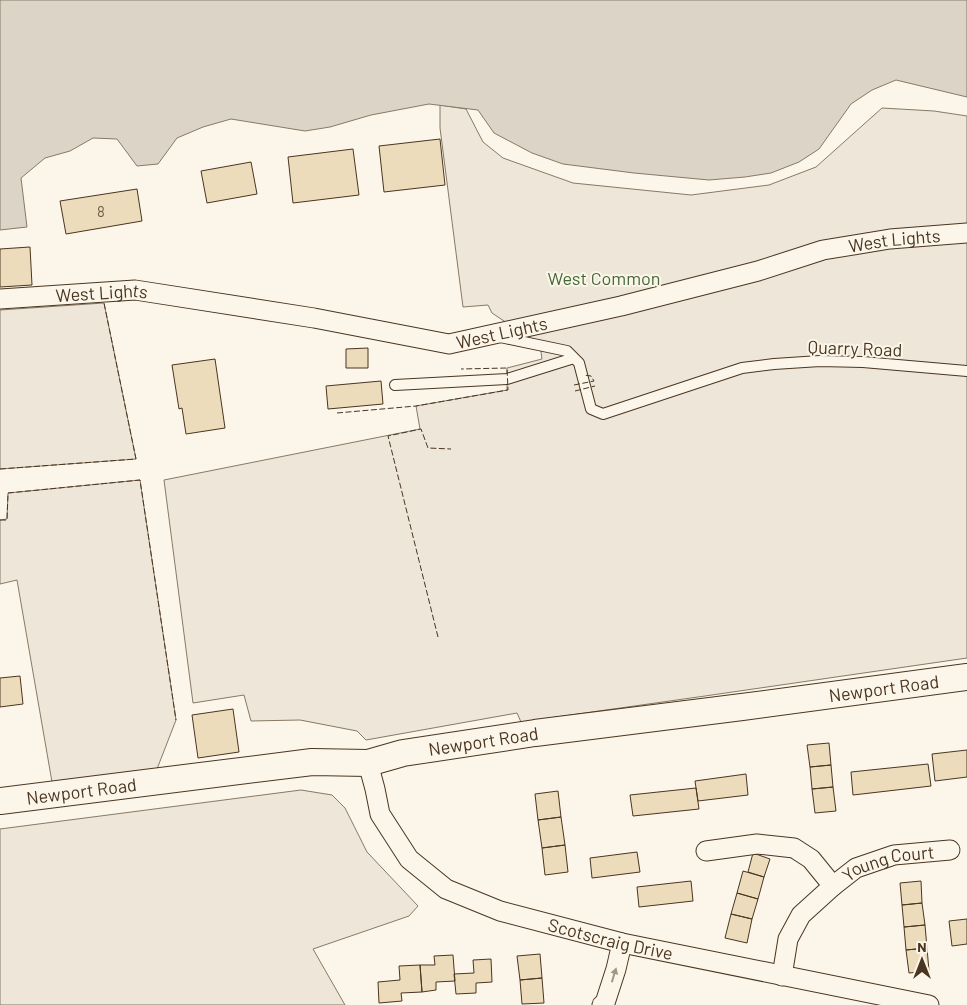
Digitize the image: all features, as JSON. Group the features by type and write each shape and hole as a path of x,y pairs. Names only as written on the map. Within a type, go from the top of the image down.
{"main road":[{"name":"Newport Road","path":"0,802 312,762 368,763 404,753 535,733 967,677"}],"street":[{"name":"West Lights","path":"0,299 135,290 314,318 449,344 621,306 748,274 823,250 890,239 967,233"},
{"name":"Scotscraig Drive","path":"368,763 376,789 380,814 409,859 446,888 500,911 622,943 929,1005"},
{"name":"Young Court","path":"706,851 757,844 794,848 811,859 832,886"},
{"name":"Young Court","path":"782,976 788,939 801,915 832,886 856,868 894,855 950,850"},
{"path":"602,1005 605,1003 616,969 622,943"}],"lane":[{"path":"394,384 507,379 574,358 567,350 490,335"},
{"name":"Quarry Road","path":"574,358 579,363 591,409 603,414 742,368 774,364 863,362 967,371"}],"green space":[{"name":"West Common","path":"440,105 466,109 483,142 503,158 573,183 691,195 769,185 816,167 882,108 934,111 967,116 967,658 521,722 517,713 366,740 357,731 300,720 251,721 244,695 193,703 164,480 420,429 416,406 507,390 507,368 542,359 540,345 492,313 488,305 463,307 440,128"},
{"path":"104,303 136,459 0,469 0,310"},
{"path":"140,480 176,720 157,769 52,782 17,580 0,584 0,520 7,519 8,493"},
{"path":"301,790 332,795 345,808 367,852 418,906 409,916 313,949 345,1005 0,1005 0,829"}],"shaded area":[{"path":"0,0 967,0 967,97 896,80 872,90 851,104 819,149 799,162 771,173 709,180 563,164 532,153 494,133 478,110 429,104 371,115 330,127 305,131 231,119 203,127 177,138 158,164 137,166 117,139 93,138 70,151 45,158 21,178 27,227 0,230"}],"building":[{"path":"440,139 445,185 384,192 379,146"},
{"path":"353,149 359,195 293,203 288,157"},
{"path":"251,162 257,194 207,203 201,171"},
{"path":"137,189 142,221 66,234 60,201"},
{"path":"30,247 32,285 0,287 0,249"},
{"path":"368,348 368,368 346,368 346,349"},
{"path":"215,359 225,428 186,434 182,408 179,409 172,365"},
{"path":"381,381 383,404 328,409 326,386"},
{"path":"20,676 23,704 0,707 0,678"},
{"path":"233,709 239,752 198,758 192,715"},
{"path":"829,743 831,765 810,767 807,745"},
{"path":"967,750 967,777 935,781 932,754"},
{"path":"928,764 931,786 853,795 851,772"},
{"path":"831,765 833,787 812,789 810,767"},
{"path":"746,774 748,795 698,801 695,781"},
{"path":"833,787 836,811 815,813 812,789"},
{"path":"696,788 699,809 633,816 630,795"},
{"path":"558,791 561,817 538,820 535,794"},
{"path":"561,817 565,845 542,848 538,820"},
{"path":"565,845 568,872 545,875 542,848"},
{"path":"637,852 640,872 592,878 590,858"},
{"path":"753,853 770,859 764,877 748,872"},
{"path":"743,871 764,877 758,899 737,893"},
{"path":"691,881 693,901 639,907 637,887"},
{"path":"921,881 922,903 902,905 900,883"},
{"path":"737,893 758,899 752,919 731,914"},
{"path":"922,903 925,925 904,927 902,905"},
{"path":"731,914 752,919 747,943 725,938"},
{"path":"967,919 967,944 952,946 949,921"},
{"path":"925,925 927,948 906,950 904,927"},
{"path":"927,948 929,971 909,973 906,950"},
{"path":"540,954 542,978 520,980 517,956"},
{"path":"453,955 455,981 436,982 436,990 422,992 420,965 435,965 434,956"},
{"path":"491,959 492,982 476,983 476,993 456,994 454,974 474,973 473,960"},
{"path":"420,965 422,992 401,993 402,1001 379,1003 378,982 400,980 399,966"},
{"path":"542,978 544,1003 522,1004 520,980"}],"fence":[{"path":"0,469 136,459 104,303"},
{"path":"337,413 416,406 508,390 507,368 461,369"},
{"path":"574,385 594,381 591,376 584,375"},
{"path":"575,391 595,386"},
{"path":"438,637 388,436 421,429 428,448 451,449"},
{"path":"0,520 7,520 8,493 140,480 176,720"}]}
